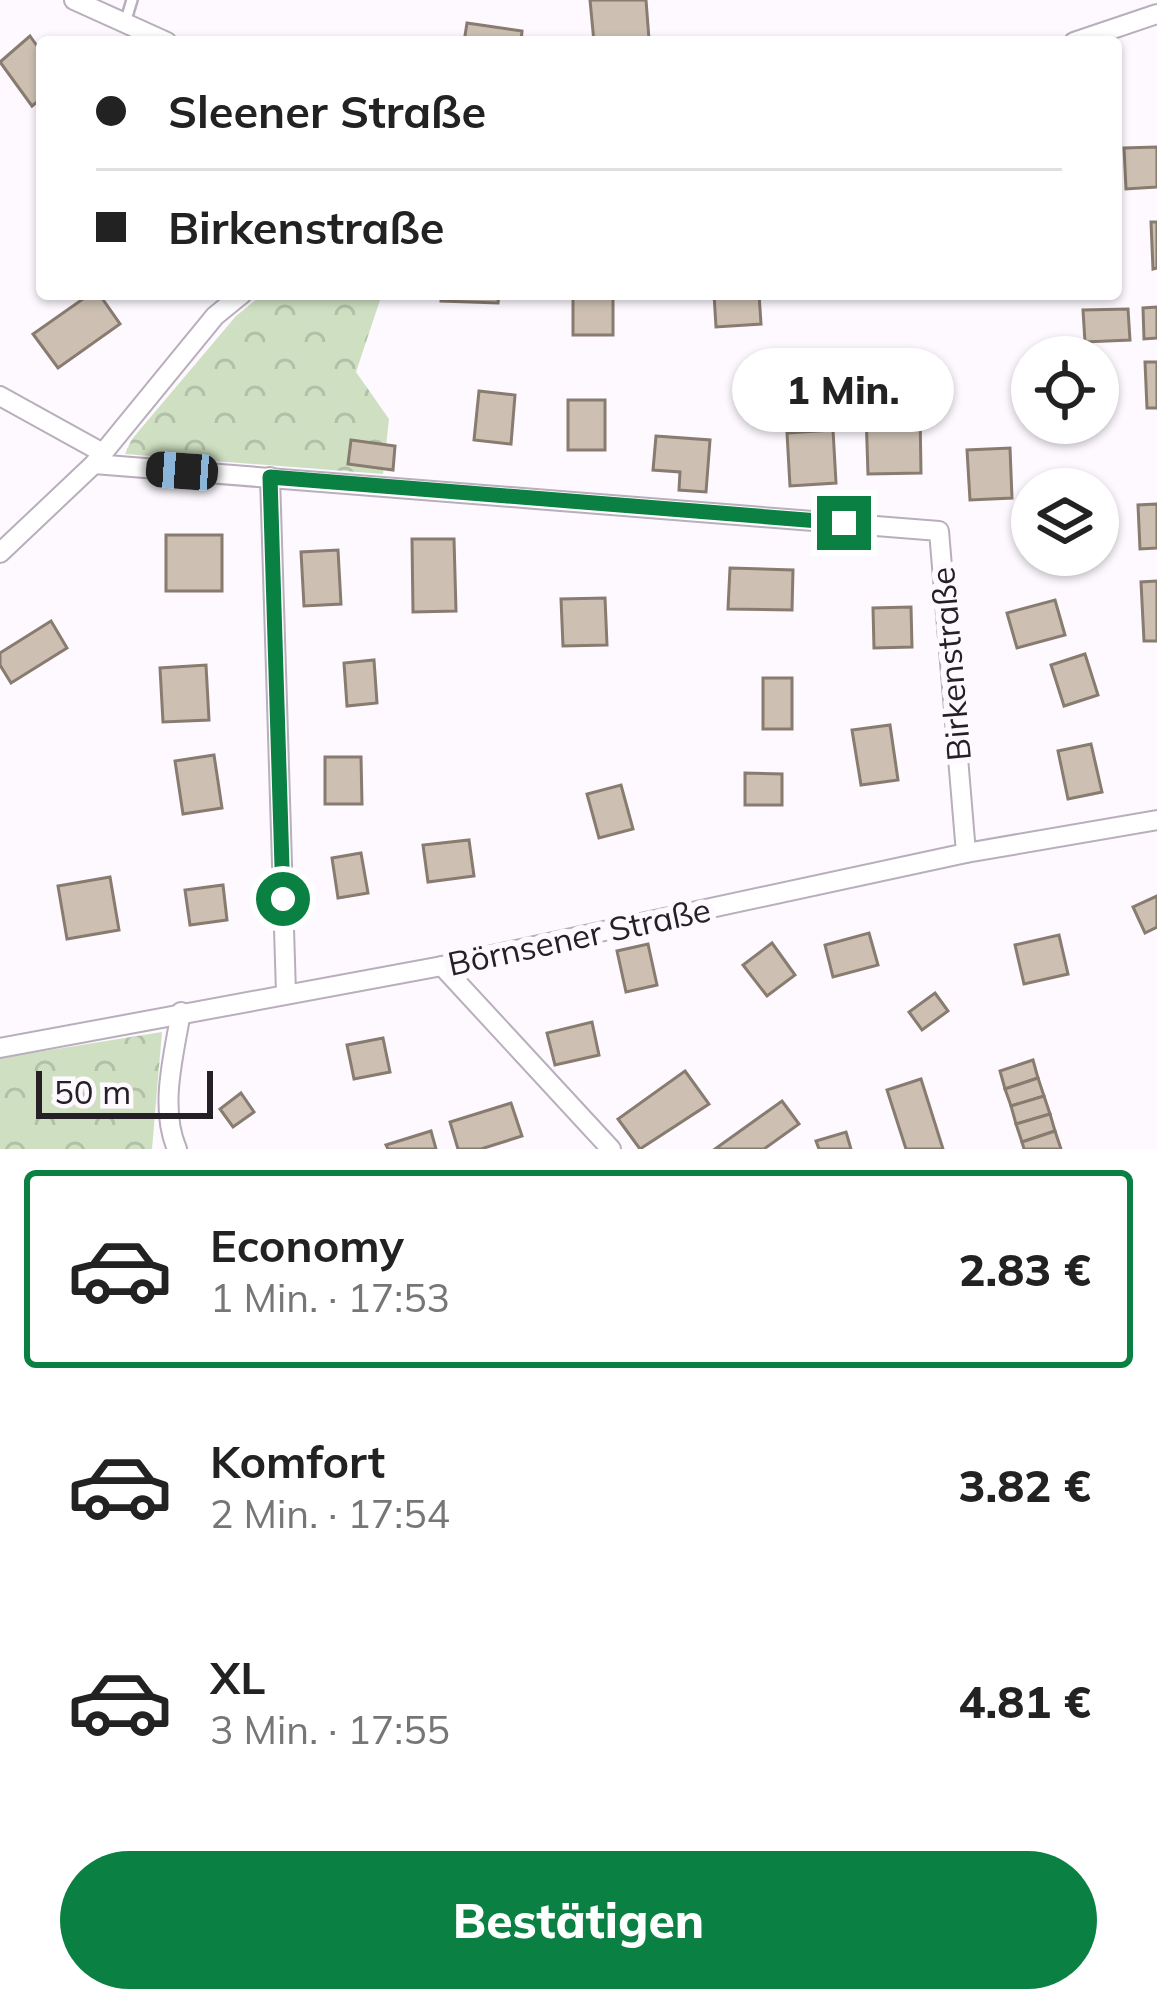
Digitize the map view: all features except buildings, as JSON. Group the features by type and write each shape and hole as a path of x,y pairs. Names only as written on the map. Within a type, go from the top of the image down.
{"street":[{"path":"74,0 154,36"},
{"path":"1092,36 1157,14"},
{"path":"0,553 98,459 215,316 235,300"},
{"path":"0,396 98,459"},
{"name":"Birkenstraße","path":"98,459 939,531 965,854"},
{"path":"270,477 286,993"},
{"name":"Börnsener Straße","path":"0,1048 442,966 965,854 1157,820"},
{"path":"442,966 610,1149"},
{"path":"174,1144 170,1076 181,1012"}],"lane":[{"path":"125,23 132,0"}],"green space":[{"path":"256,300 380,300 356,372 389,419 383,474 125,454 132,439 236,316"},
{"path":"162,1032 152,1149 0,1149 0,1058"}],"route":[{"path":"283,899 270,477 844,523"}]}
